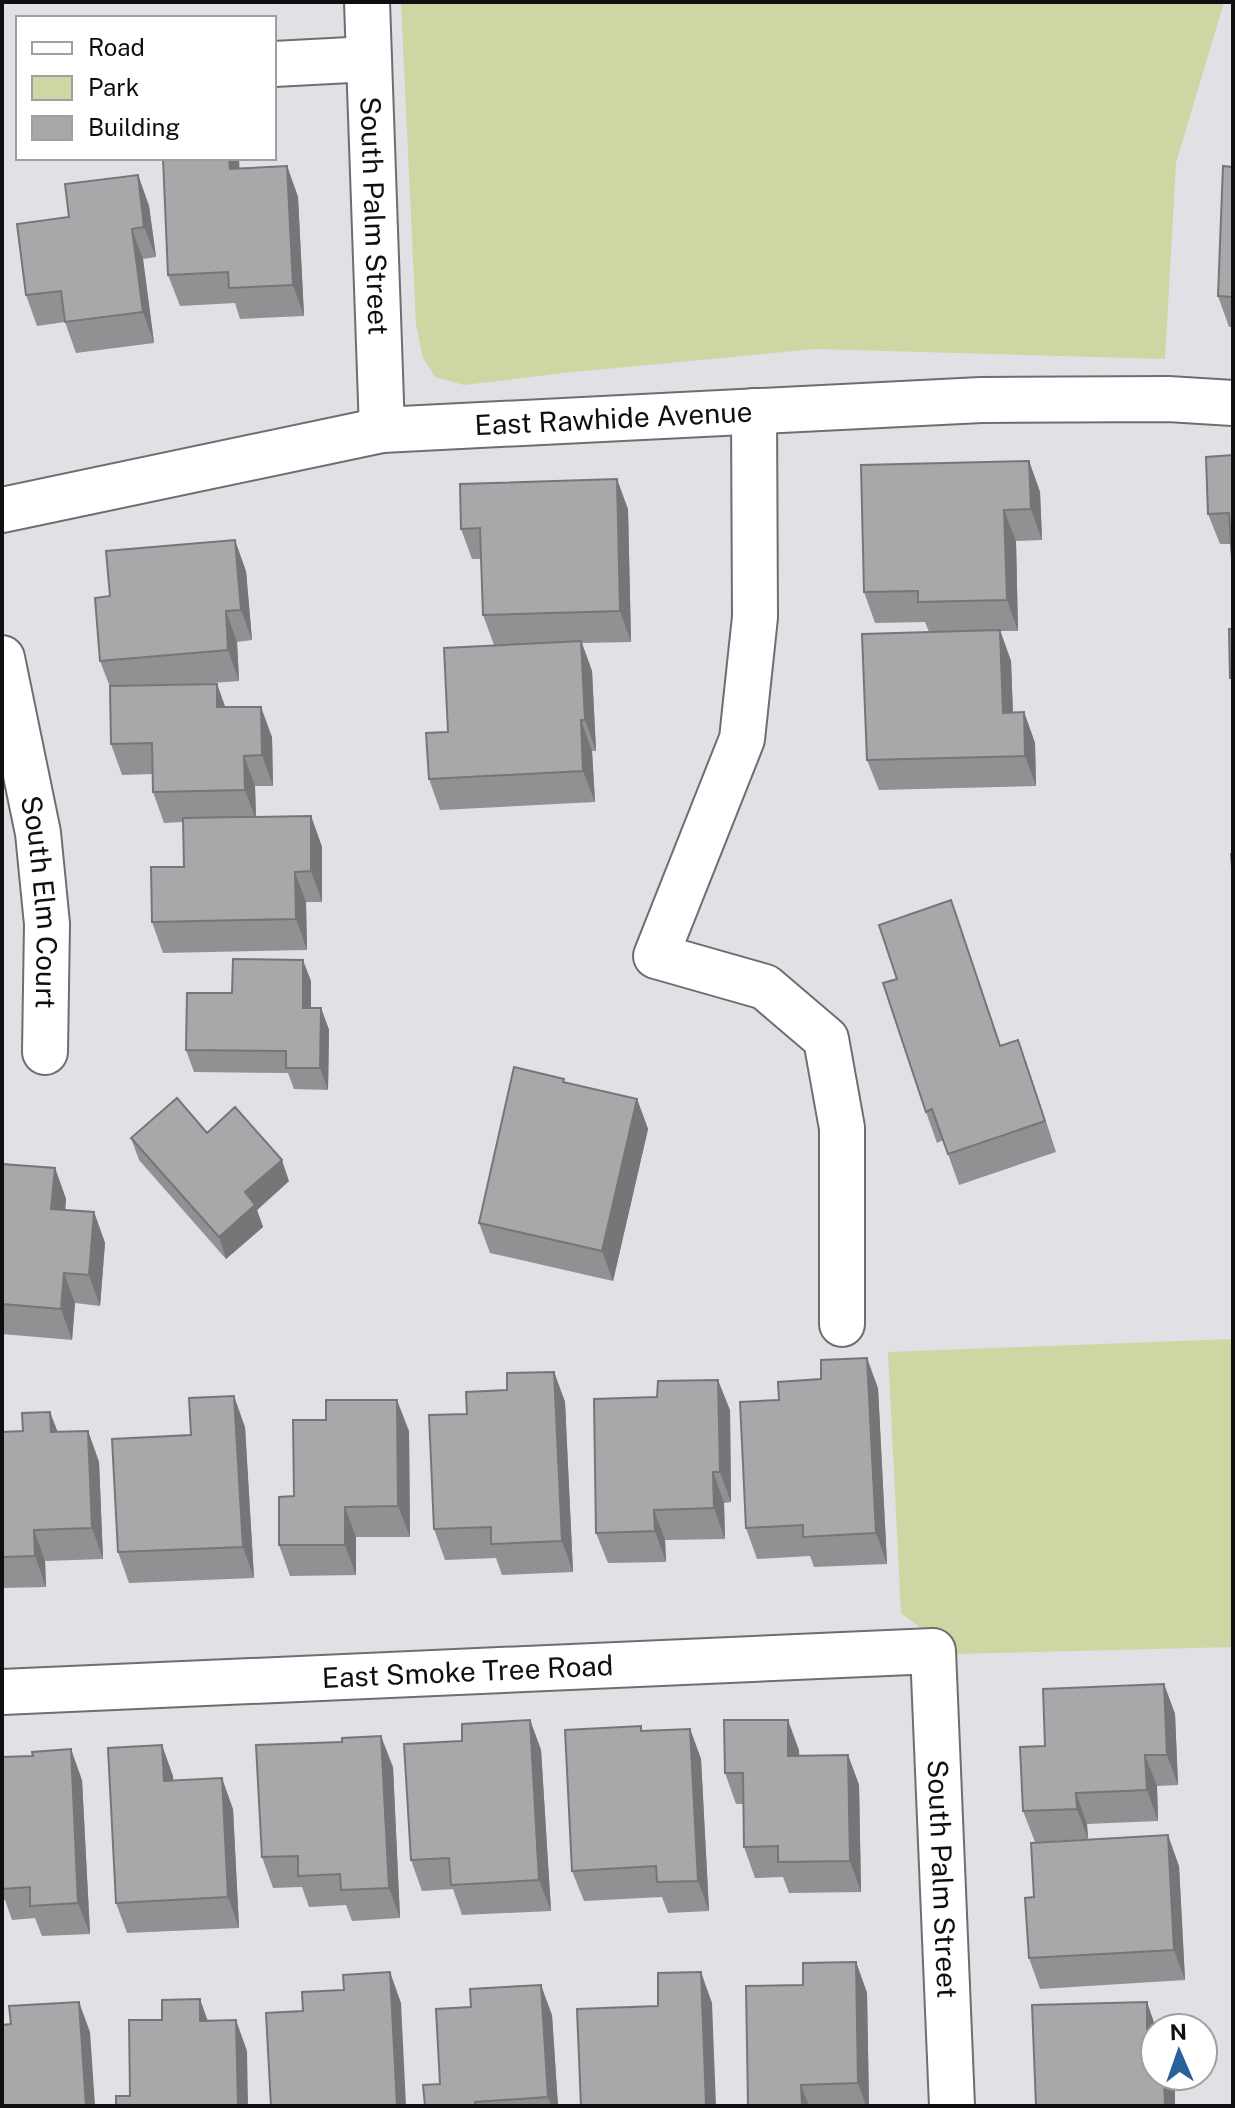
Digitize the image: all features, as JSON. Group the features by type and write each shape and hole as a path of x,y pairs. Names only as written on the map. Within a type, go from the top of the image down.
{"street":[{"name":"South Palm Street","path":"367,2 382,430"},
{"path":"276,64 369,59"},
{"name":"East Rawhide Avenue","path":"2,510 382,430 981,400 1168,399 1233,403"},
{"path":"754,411 755,617 742,739 656,956 765,987 826,1039 842,1128 842,1324"},
{"name":"South Elm Court","path":"2,658 38,833 47,924 45,1052"},
{"name":"South Palm Street","path":"933,1651 952,2106"},
{"name":"East Smoke Tree Road","path":"2,1692 933,1651"}],"green space":[{"path":"401,2 1224,2 1176,163 1165,359 816,349 464,385 435,377 423,358 416,324"},
{"path":"1233,1339 1233,1647 955,1654 901,1613 888,1352"}],"building":[{"path":"163,160 229,160 230,169 287,166 293,285 229,288 228,272 168,275"},
{"path":"1223,166 1233,167 1233,297 1218,296"},
{"path":"138,175 144,227 132,229 143,312 65,322 61,291 26,295 17,224 69,217 65,184"},
{"path":"1233,455 1232,559 1229,513 1208,514 1206,457"},
{"path":"1029,461 1031,509 1004,510 1007,600 918,602 918,591 864,592 861,465"},
{"path":"617,479 620,611 483,615 480,528 461,529 460,484"},
{"path":"235,540 241,610 226,611 228,650 100,661 95,598 110,596 106,551"},
{"path":"1229,629 1233,629 1233,678 1230,678"},
{"path":"1000,630 1003,713 1024,712 1025,756 867,760 862,634"},
{"path":"581,641 585,720 581,720 583,771 429,779 426,733 448,732 444,648"},
{"path":"217,684 217,707 261,707 262,755 244,756 245,790 153,792 152,743 111,744 110,686"},
{"path":"311,816 311,871 295,872 296,919 152,922 151,867 184,867 183,818"},
{"path":"951,900 1000,1046 1018,1040 1045,1121 948,1154 932,1109 926,1112 883,983 897,979 879,925"},
{"path":"233,959 303,960 303,1008 321,1008 320,1068 286,1068 286,1051 186,1050 187,993 232,993"},
{"path":"514,1067 637,1099 602,1251 479,1223"},
{"path":"177,1098 207,1133 235,1107 282,1160 245,1192 255,1205 219,1237 131,1138"},
{"path":"2,1164 55,1168 51,1209 94,1212 89,1275 64,1273 61,1309 2,1304"},
{"path":"867,1358 876,1533 803,1537 803,1525 746,1528 740,1402 779,1400 778,1382 821,1379 821,1360"},
{"path":"554,1372 562,1541 491,1544 491,1527 434,1529 429,1415 467,1414 466,1392 507,1390 507,1373"},
{"path":"718,1380 720,1472 713,1472 714,1508 654,1510 655,1531 596,1533 594,1399 657,1397 658,1381"},
{"path":"234,1396 243,1547 118,1552 112,1439 191,1435 189,1398"},
{"path":"326,1400 397,1400 398,1506 345,1507 345,1545 279,1545 279,1497 294,1496 293,1420 326,1420"},
{"path":"50,1412 51,1432 88,1431 92,1528 34,1530 35,1556 2,1557 2,1432 23,1431 22,1413"},
{"path":"1164,1684 1167,1755 1145,1755 1147,1790 1076,1793 1077,1809 1023,1811 1020,1747 1045,1746 1043,1689"},
{"path":"530,1720 539,1880 451,1885 449,1858 411,1860 404,1744 462,1741 462,1724"},
{"path":"724,1720 788,1720 788,1756 848,1755 850,1861 778,1862 778,1846 744,1847 743,1773 725,1773"},
{"path":"641,1726 641,1731 690,1729 698,1881 657,1882 656,1866 572,1871 565,1730"},
{"path":"381,1736 389,1888 341,1890 340,1874 298,1876 298,1856 262,1857 256,1745 342,1742 342,1738"},
{"path":"162,1745 164,1781 222,1778 228,1897 116,1903 108,1748"},
{"path":"71,1749 78,1903 30,1906 30,1887 2,1889 2,1757 33,1756 32,1752"},
{"path":"1168,1835 1174,1950 1029,1958 1025,1898 1034,1897 1031,1843"},
{"path":"856,1962 858,2083 801,2085 802,2106 748,2106 746,1986 803,1985 803,1963"},
{"path":"390,1972 397,2106 271,2106 266,2013 303,2011 302,1992 344,1990 343,1975"},
{"path":"701,1972 706,2106 581,2106 577,2009 658,2006 658,1973"},
{"path":"541,1985 548,2097 475,2102 475,2106 425,2106 423,2085 440,2084 436,2009 471,2007 470,1989"},
{"path":"200,1999 200,2021 236,2020 238,2106 116,2106 116,2096 130,2096 129,2020 162,2020 162,2000"},
{"path":"79,2002 86,2106 2,2106 2,2025 11,2024 9,2006"},
{"path":"1147,2002 1147,2012 1139,2012 1139,2092 1165,2092 1165,2106 1036,2106 1032,2005"}]}
